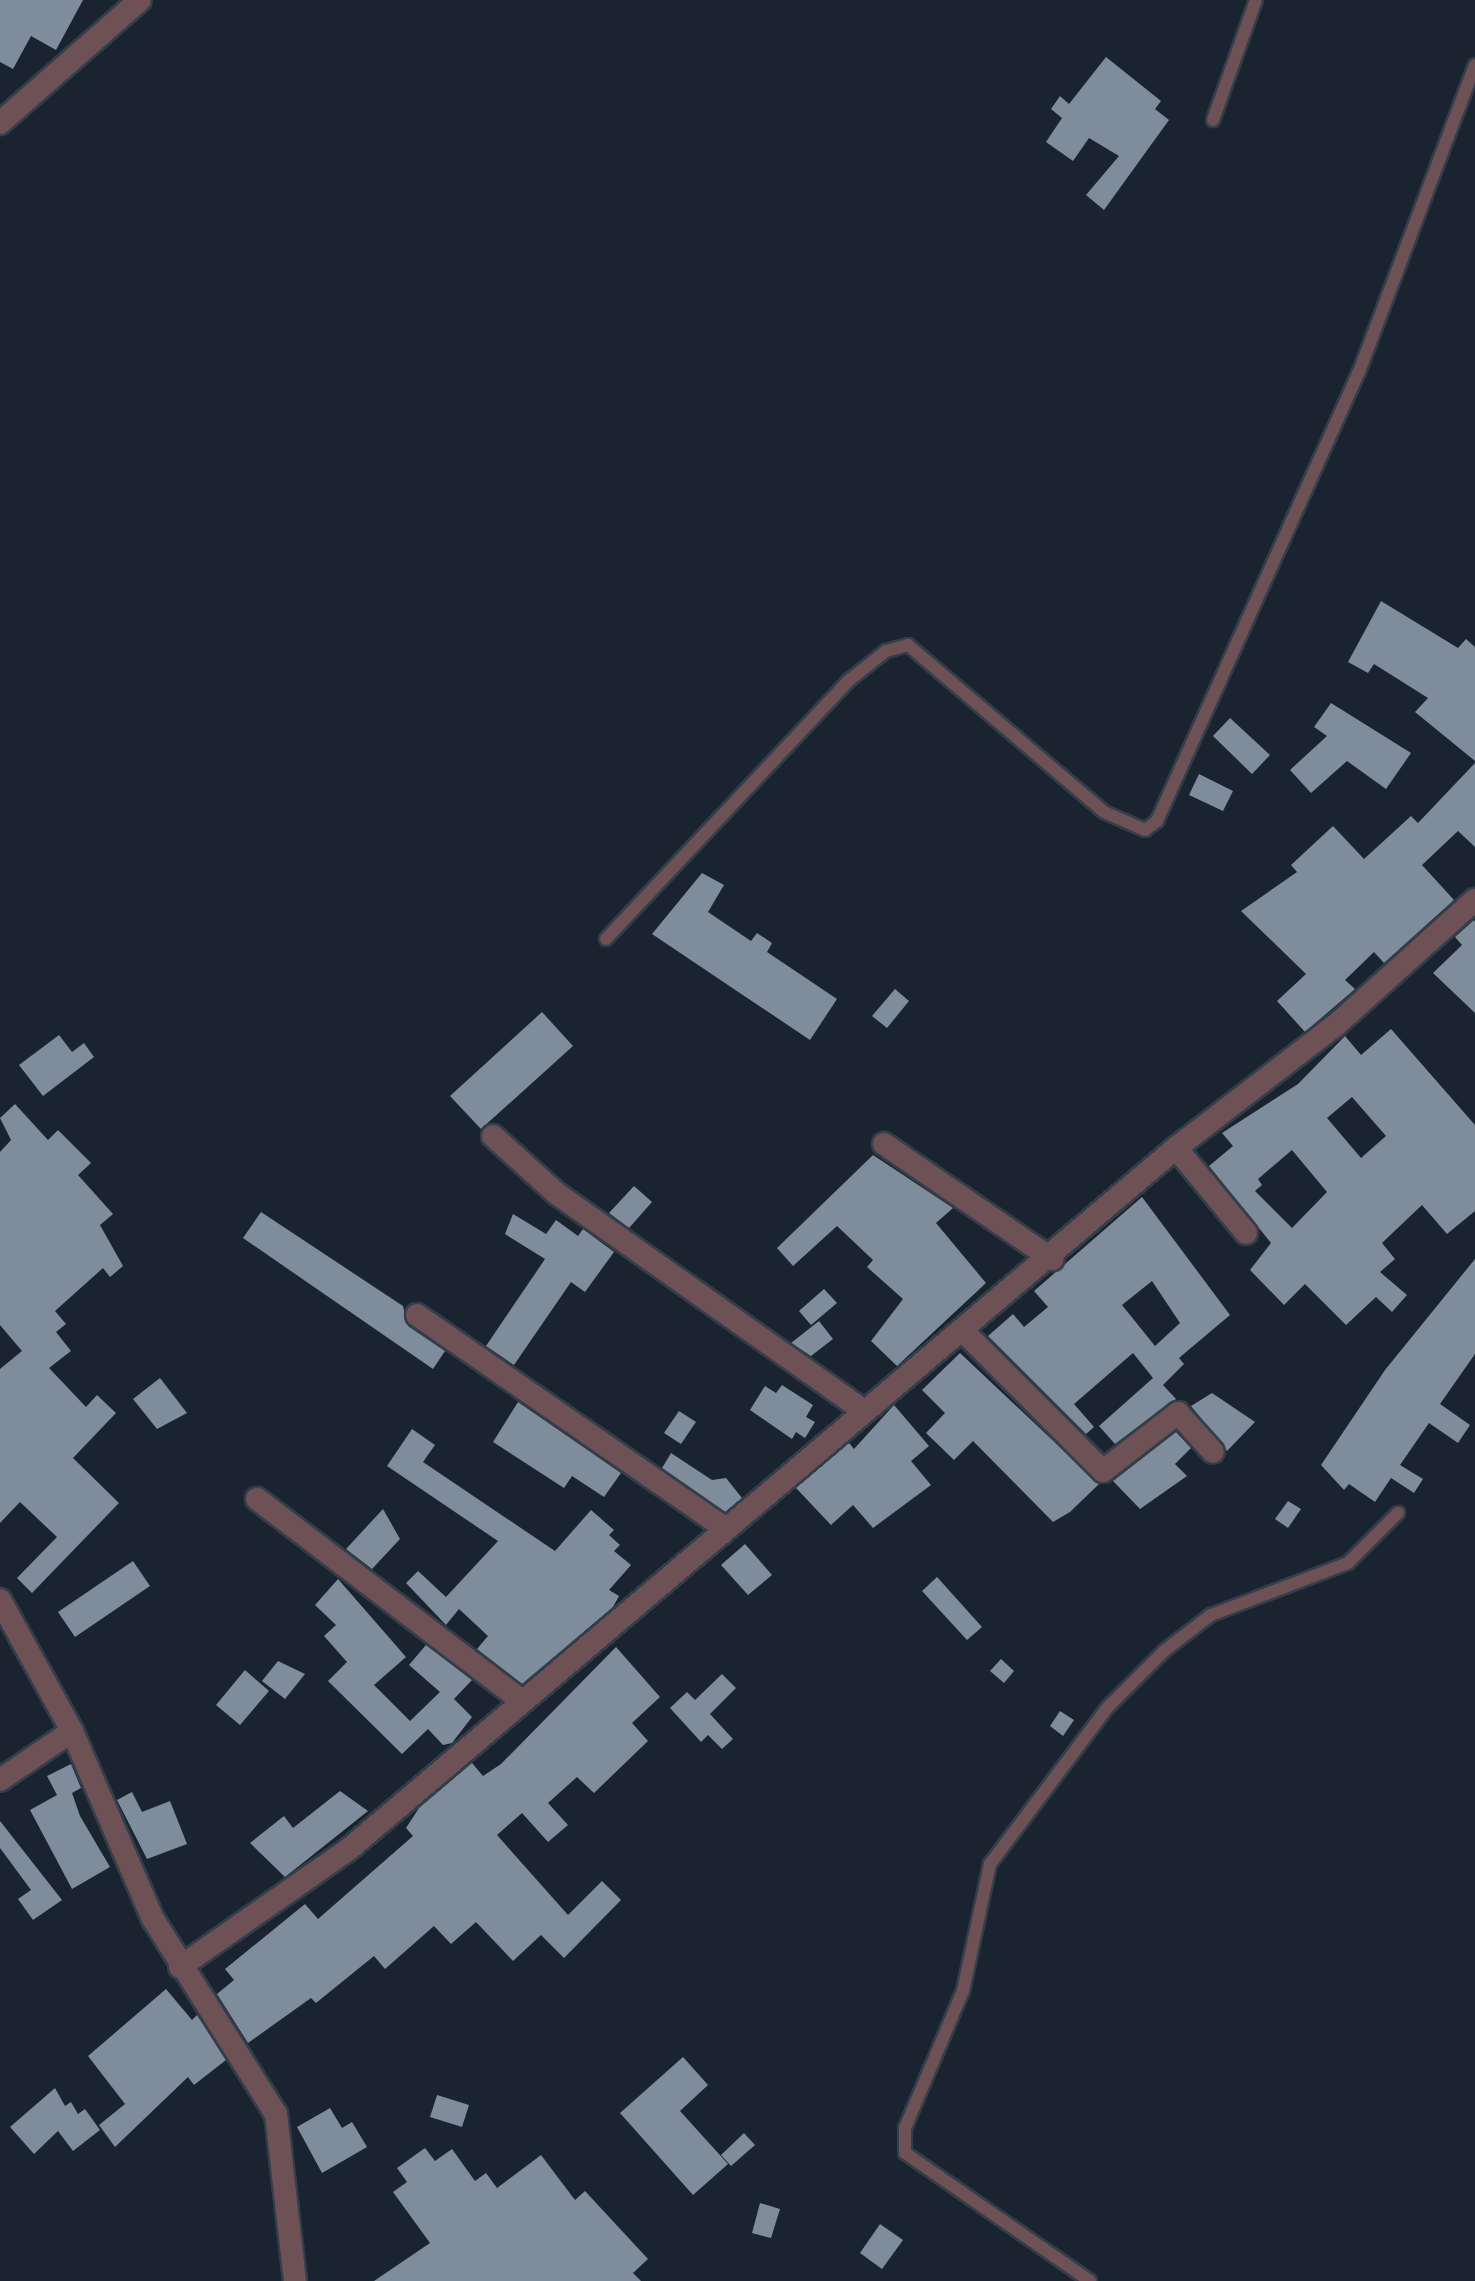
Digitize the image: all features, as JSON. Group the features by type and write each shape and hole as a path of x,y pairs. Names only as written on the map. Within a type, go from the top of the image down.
{"street":[{"path":"0,123 140,0"},
{"path":"180,1967 349,1849 723,1527 1052,1259 1176,1148 1324,1035 1473,905"},
{"path":"493,1136 556,1193 864,1411"},
{"path":"884,1144 1052,1259"},
{"path":"1176,1148 1246,1233"},
{"path":"417,1315 723,1527"},
{"path":"963,1331 1103,1471 1178,1413 1213,1452"},
{"path":"257,1499 522,1701"},
{"path":"0,1600 72,1731 180,1967 276,2114 295,2281"},
{"path":"0,1780 72,1731"}],"lane":[{"path":"1213,120 1256,0"},
{"path":"606,939 847,682 886,651 908,645 1104,812 1145,830 1157,821 1359,372 1475,65"},
{"path":"1090,2281 905,2153 905,2128 963,1991 990,1864 1108,1707 1164,1651 1211,1615 1348,1563 1398,1513"}],"building":[{"path":"0,0 83,0 56,50 31,36 13,69 0,62"},
{"path":"1106,57 1161,101 1155,109 1169,120 1104,210 1086,195 1119,156 1089,138 1073,161 1046,142 1062,118 1051,109 1060,96 1069,104"},
{"path":"1381,601 1458,648 1466,639 1475,647 1475,761 1415,712 1428,698 1374,664 1368,673 1348,662"},
{"path":"1331,703 1411,753 1386,789 1347,761 1311,793 1290,770 1327,736 1314,727"},
{"path":"1230,718 1270,755 1252,774 1213,736"},
{"path":"1475,763 1475,847 1458,831 1422,865 1454,900 1384,963 1374,952 1345,980 1355,989 1305,1032 1277,1001 1306,974 1241,911 1297,872 1291,865 1333,826 1364,859 1411,816 1418,823"},
{"path":"1199,774 1233,791 1223,811 1189,795"},
{"path":"702,873 724,885 708,912 751,941 757,933 772,943 767,952 837,999 810,1040 652,934"},
{"path":"1474,920 1475,1013 1433,973 1462,945 1455,937"},
{"path":"895,989 909,1001 887,1028 872,1016"},
{"path":"542,1012 573,1046 481,1129 450,1096"},
{"path":"1391,1029 1475,1125 1475,1211 1447,1234 1422,1205 1382,1243 1395,1259 1380,1272 1407,1295 1392,1312 1376,1297 1346,1325 1305,1284 1284,1305 1250,1270 1271,1243 1209,1166 1233,1146 1222,1133 1298,1084 1345,1036 1361,1055","holes":["1352,1097 1386,1136 1361,1158 1327,1118","1292,1150 1327,1192 1292,1228 1255,1191 1262,1185 1258,1179"]},
{"path":"59,1035 72,1052 84,1043 94,1057 43,1096 19,1065"},
{"path":"15,1104 48,1140 58,1130 91,1163 78,1175 113,1214 100,1225 123,1266 110,1277 103,1268 55,1311 66,1324 56,1332 71,1351 49,1368 86,1407 97,1395 116,1413 73,1458 119,1503 32,1593 17,1578 57,1537 20,1502 0,1523 0,1369 22,1351 0,1325 0,1152 11,1140 0,1118"},
{"path":"873,1155 953,1208 936,1223 986,1283 897,1366 871,1341 903,1299 867,1267 873,1260 837,1226 793,1266 777,1248"},
{"path":"634,1186 652,1202 629,1228 609,1213"},
{"path":"1142,1197 1230,1315 1179,1358 1184,1364 1163,1385 1176,1399 1115,1444 1099,1426 1153,1378 1133,1353 1074,1404 1094,1427 1086,1434 988,1336 1013,1314 1024,1327 1048,1307 1034,1291","holes":["1152,1281 1180,1323 1155,1346 1122,1305"]},
{"path":"261,1212 403,1306 408,1326 445,1351 433,1369 243,1238"},
{"path":"513,1214 546,1234 556,1220 578,1236 583,1229 614,1252 585,1292 571,1282 514,1365 486,1346 545,1259 505,1234"},
{"path":"1475,1259 1475,1354 1440,1404 1470,1425 1458,1443 1429,1423 1400,1465 1423,1479 1414,1493 1391,1478 1375,1502 1349,1484 1344,1490 1321,1465 1385,1370"},
{"path":"824,1289 837,1303 811,1325 799,1311"},
{"path":"819,1321 833,1339 811,1356 791,1343"},
{"path":"960,1353 1099,1484 1070,1512 1053,1522 973,1441 954,1460 926,1433 945,1413 922,1390"},
{"path":"160,1378 187,1413 157,1429 133,1399"},
{"path":"782,1385 813,1405 806,1417 815,1422 805,1438 796,1432 792,1439 750,1410 765,1386 776,1393"},
{"path":"1212,1393 1255,1422 1227,1451 1191,1406"},
{"path":"518,1402 621,1473 604,1497 572,1476 564,1488 493,1442"},
{"path":"894,1405 929,1446 911,1461 931,1485 873,1528 853,1505 831,1525 796,1488 849,1443 854,1449"},
{"path":"679,1411 696,1422 681,1444 664,1433"},
{"path":"412,1429 435,1445 423,1462 555,1551 591,1510 614,1530 609,1535 620,1545 614,1551 631,1565 609,1590 619,1596 613,1607 522,1684 477,1649 488,1636 459,1609 446,1625 406,1583 418,1571 446,1597 498,1541 387,1466"},
{"path":"1176,1432 1191,1448 1175,1464 1187,1476 1140,1509 1113,1481"},
{"path":"671,1453 712,1480 726,1478 742,1498 725,1512 662,1468"},
{"path":"1288,1501 1301,1509 1288,1528 1275,1519"},
{"path":"383,1509 400,1539 372,1569 346,1549"},
{"path":"745,1544 772,1575 748,1595 721,1565"},
{"path":"133,1561 150,1586 75,1637 58,1612"},
{"path":"937,1577 982,1627 967,1640 922,1591"},
{"path":"338,1579 406,1657 374,1685 410,1721 440,1692 409,1665 426,1645 472,1680 454,1699 472,1717 452,1743 443,1745 428,1729 402,1754 328,1681 347,1662 324,1636 336,1625 315,1605"},
{"path":"616,1647 660,1697 632,1723 648,1741 594,1793 577,1777 548,1803 568,1825 548,1842 522,1813 497,1835 568,1915 602,1881 621,1900 564,1958 541,1935 513,1961 476,1922 451,1944 434,1926 385,1969 374,1956 316,2003 311,1998 248,2043 217,1994 234,1980 225,1969 305,1904 318,1919 413,1836 406,1828 419,1808 472,1763 483,1776 501,1764"},
{"path":"1001,1659 1014,1671 1004,1683 990,1671"},
{"path":"278,1661 305,1674 285,1699 262,1681"},
{"path":"245,1670 269,1691 240,1725 216,1705"},
{"path":"722,1674 736,1688 710,1714 733,1739 722,1749 708,1735 701,1742 670,1708 687,1692 695,1700"},
{"path":"1060,1711 1074,1720 1063,1736 1050,1726"},
{"path":"71,1764 81,1788 72,1793 80,1816 110,1867 72,1889 30,1810 57,1795 47,1776"},
{"path":"340,1791 368,1811 285,1877 250,1843 284,1816 293,1828"},
{"path":"132,1792 142,1812 170,1801 187,1844 147,1859 117,1800"},
{"path":"0,1821 62,1900 33,1920 18,1899 31,1890 0,1848"},
{"path":"166,1989 192,2020 197,2015 226,2060 194,2085 188,2077 115,2147 99,2125 125,2104 88,2056"},
{"path":"683,2057 708,2085 680,2111 728,2164 693,2195 620,2113"},
{"path":"55,2088 65,2106 71,2102 78,2114 85,2109 100,2130 73,2151 58,2131 34,2154 10,2127"},
{"path":"437,2095 469,2105 462,2127 430,2117"},
{"path":"330,2108 342,2128 352,2122 367,2147 322,2173 297,2127"},
{"path":"744,2133 755,2145 731,2166 721,2155"},
{"path":"425,2148 435,2161 452,2149 475,2181 486,2173 497,2188 541,2155 575,2200 585,2191 648,2259 633,2273 641,2281 374,2281 430,2243 393,2192 407,2182 397,2168"},
{"path":"760,2203 780,2209 771,2238 752,2233"},
{"path":"880,2224 903,2240 882,2269 860,2253"}]}
